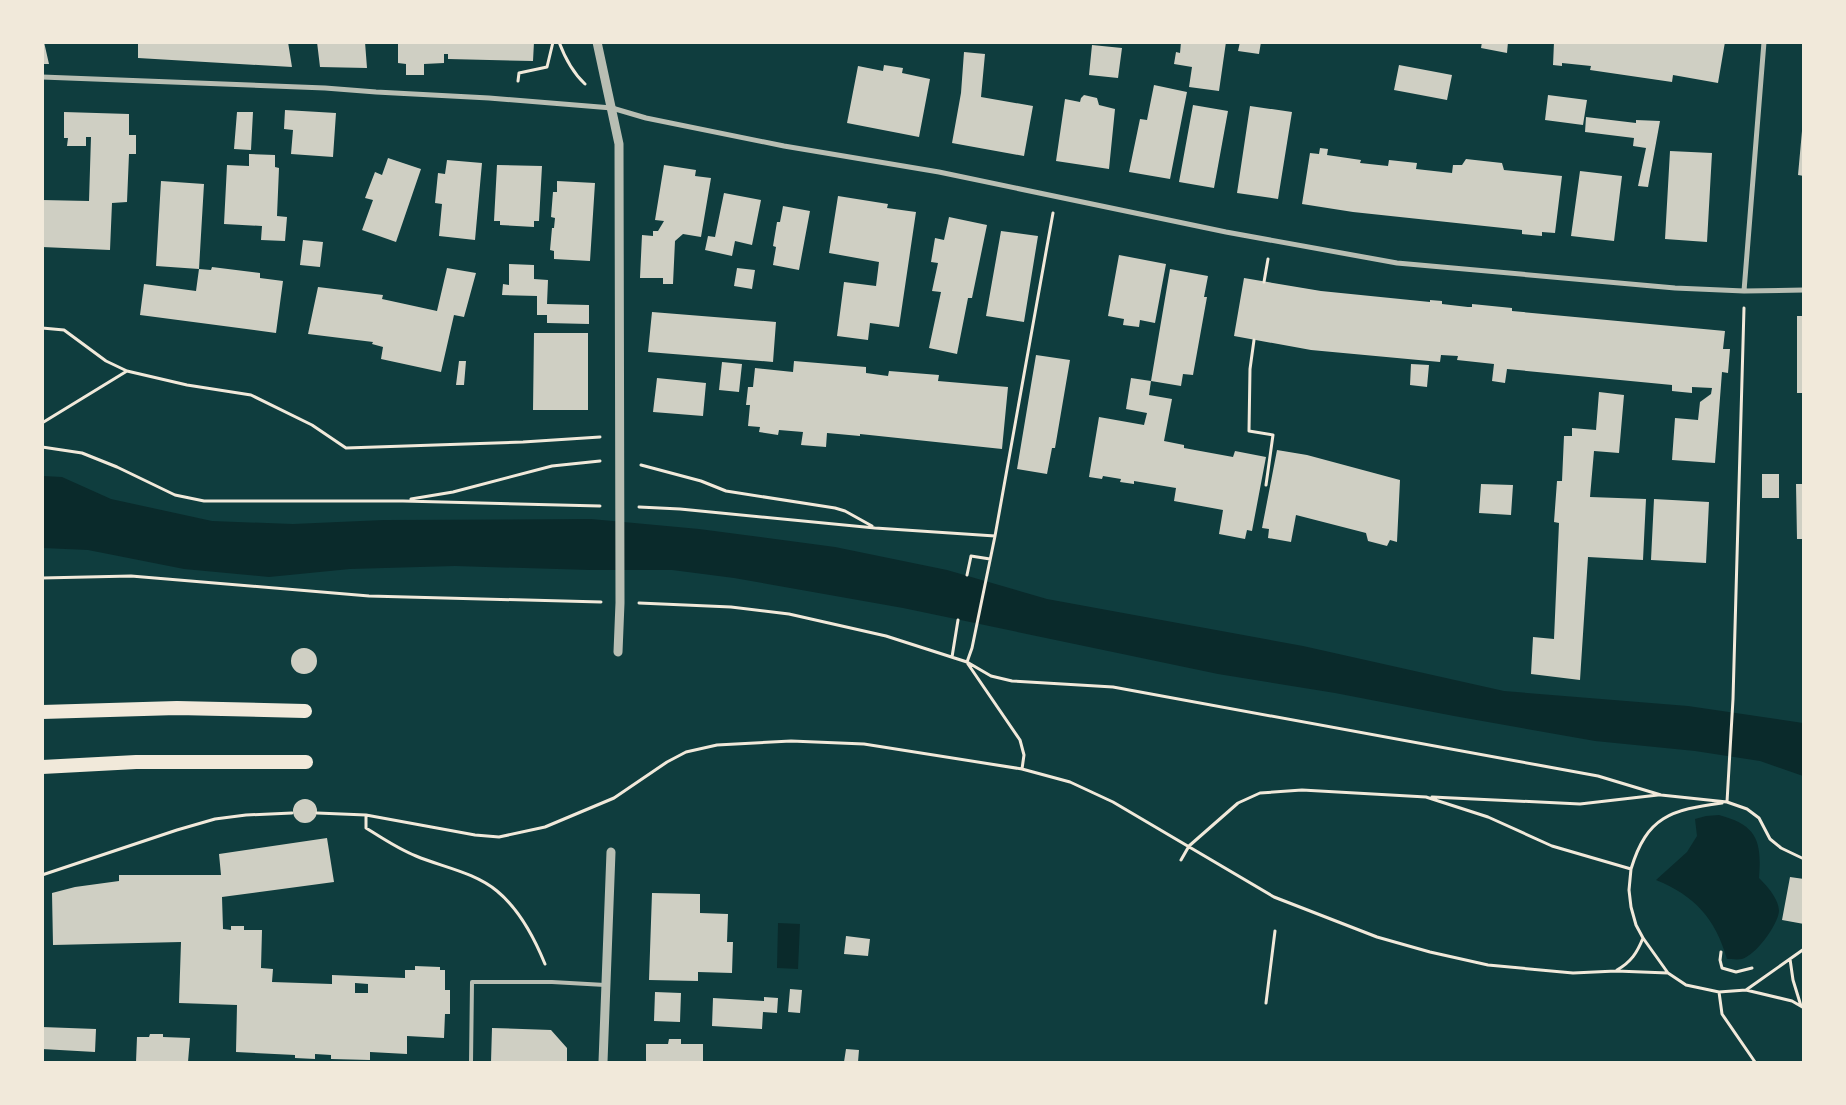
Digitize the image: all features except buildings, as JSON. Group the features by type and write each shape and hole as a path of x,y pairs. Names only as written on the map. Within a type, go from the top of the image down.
{"highway":[{"path":"42,712 177,708 305,711"},
{"path":"42,767 136,762 306,762"}],"street":[{"path":"597,42 619,144 620,603 618,652"},
{"path":"1744,291 1764,42"},
{"path":"42,77 294,86 612,108 646,118 792,147 939,172 1271,241 1431,267 1676,288 1744,291 1804,290"},
{"path":"603,1062 611,852"}],"lane":[{"path":"471,1062 472,982 552,982 605,985"}],"path":[{"path":"516,100 519,73 547,67 553,42"},
{"path":"967,662 972,648 995,536 1055,197"},
{"path":"1264,282 1271,241"},
{"path":"1727,802 1733,699 1744,291"},
{"path":"42,328 64,330 106,361 127,371 251,396 312,425 346,448 523,442 619,436"},
{"path":"1254,340 1250,369 1249,431 1273,435 1266,485"},
{"path":"42,424 127,371"},
{"path":"42,447 82,453 117,467 175,495 204,501 403,500 465,503"},
{"path":"403,500 453,492 552,466 619,459 701,481 726,492 835,508 845,511 875,528"},
{"path":"806,520 875,528 995,536"},
{"path":"967,575 971,556 990,559"},
{"path":"42,578 131,576 369,596 574,602"},
{"path":"620,603 731,607 790,614 886,636 967,662 991,676 1012,681 1113,687 1598,776 1661,795 1727,802 1747,809 1758,818 1770,839 1781,848 1804,859"},
{"path":"952,657 958,620"},
{"path":"967,662 1020,740 1024,755 1022,769"},
{"path":"317,814 366,816 475,835 499,837 545,827 614,798 667,762 686,752 717,745 791,741 864,744 1022,769 1070,782 1113,802 1274,897 1377,937 1430,952 1488,965 1573,973 1616,971 1668,973"},
{"path":"1181,860 1190,846 1238,803 1260,794 1302,790 1580,804 1661,795"},
{"path":"1426,797 1488,816 1552,846 1631,869"},
{"path":"1727,802 1694,807 1678,812 1659,821 1646,834 1631,869 1629,890 1631,907 1643,938 1668,973 1686,985 1719,992 1746,990 1792,1001 1802,1008"},
{"path":"42,875 215,819 246,815 292,813"},
{"path":"366,816 366,828 393,846 414,856 474,876 496,890 517,912 537,945 552,982"},
{"path":"1266,1003 1275,931"},
{"path":"1616,971 1628,964 1637,952 1643,938"},
{"path":"1746,990 1804,949"},
{"path":"1721,952 1722,968 1736,972 1752,968"},
{"path":"1790,959 1793,980 1802,1008"},
{"path":"1719,992 1722,1014 1755,1062"}],"water":[{"path":"43,476 62,477 111,499 212,521 293,524 384,520 591,519 699,529 835,547 947,570 1047,599 1303,646 1504,691 1688,706 1803,723 1803,776 1760,761 1695,751 1595,741 1335,693 1218,674 903,608 734,578 672,570 590,570 455,566 350,569 269,577 184,569 88,550 43,548"},
{"path":"1719,815 1742,824 1754,836 1758,844 1759,878 1772,893 1779,911 1775,924 1760,946 1742,959 1727,959 1710,920 1702,910 1682,893 1656,880 1687,852 1697,836 1695,819"},
{"path":"778,923 800,924 798,969 777,968"}]}
